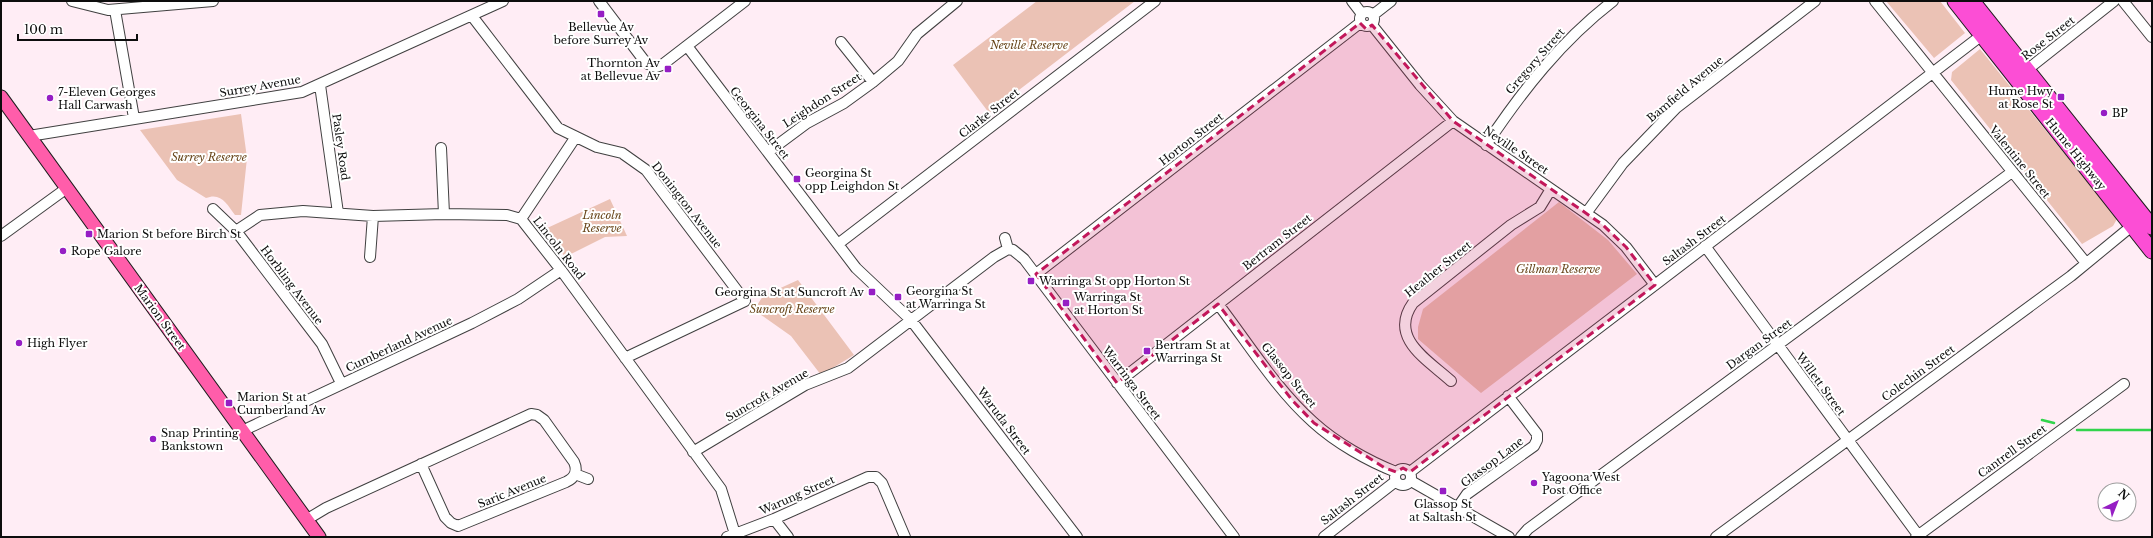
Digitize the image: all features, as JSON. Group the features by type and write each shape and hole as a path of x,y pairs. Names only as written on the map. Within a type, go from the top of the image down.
{"highway":[{"name":"Hume Highway","path":"1955,1 1986,31 2152,227"},
{"name":"Hume Highway","path":"1972,1 1986,31"},
{"name":"Hume Highway","path":"2021,74 2152,250"}],"main road":[{"name":"Marion Street","path":"1,98 319,537"}],"street":[{"path":"72,1 93,8 115,10 213,1"},
{"name":"Surrey Avenue","path":"29,136 134,118 292,94 320,85 503,1"},
{"path":"599,1 648,64 659,66 745,1"},
{"name":"Leighdon Street","path":"768,152 807,123 844,103 873,82 898,61 917,34 957,1"},
{"name":"Clarke Street","path":"838,244 1155,1"},
{"path":"1352,1 1366,27 1391,1"},
{"name":"Gregory Street","path":"1486,145 1510,108 1560,48 1596,14 1613,1"},
{"name":"Bamfield Avenue","path":"1587,212 1623,163 1676,108 1815,1"},
{"name":"Valentine Street","path":"1875,1 1934,72 2012,172 2086,263"},
{"name":"Rose Street","path":"2021,74 2114,1"},
{"path":"2123,1 2152,37"},
{"path":"115,10 134,118"},
{"name":"Donington Avenue","path":"472,16 558,128 597,148 622,153 646,170 745,301 625,358"},
{"name":"Horton Street","path":"1036,274 1361,19"},
{"name":"Neville Street","path":"1372,20 1424,91 1453,121 1486,145 1587,212 1626,247 1655,285"},
{"name":"Saltash Street","path":"1410,477 1508,396 1986,31"},
{"path":"841,42 873,82"},
{"name":"Georgina Street","path":"687,46 856,268 912,320"},
{"name":"Pasley Road","path":"320,85 338,213"},
{"name":"Bertram Street","path":"1117,383 1453,121"},
{"path":"521,220 575,138"},
{"path":"441,148 444,214"},
{"name":"Dargan Street","path":"1521,537 1528,529 2012,172"},
{"path":"1,236 67,188"},
{"name":"Heather Street","path":"1451,381 1414,348 1407,338 1404,319 1407,311 1413,302 1512,225 1540,207 1551,189"},
{"name":"Horbling Avenue","path":"213,209 236,230 322,344 341,383"},
{"name":"Lincoln Road","path":"236,230 260,215 302,211 373,216 444,214 507,215 521,220 561,270 721,489 731,535"},
{"path":"370,256 373,216"},
{"name":"Colechin Street","path":"1716,537 2086,263 2133,225"},
{"path":"912,320 994,257 1008,249 1005,238"},
{"name":"Willett Street","path":"1705,246 1917,536"},
{"name":"Warringa Street","path":"1008,249 1019,254 1036,274 1234,537"},
{"name":"Cumberland Avenue","path":"242,431 341,383 479,320 518,299 561,270"},
{"name":"Glassop Street","path":"1218,304 1292,400 1314,423 1342,443 1396,476"},
{"name":"Suncroft Avenue","path":"693,452 805,385 848,368 912,320"},
{"name":"Waruda Street","path":"912,320 1077,537"},
{"name":"Cantrell Street","path":"1917,536 2124,384"},
{"name":"Glassop Lane","path":"1458,508 1467,494 1534,446 1537,440 1537,434 1508,396"},
{"path":"306,520 326,508 535,410 544,420 574,462 576,470 575,474 588,479"},
{"name":"Saric Avenue","path":"421,464 445,517 454,529 566,482 575,474"},
{"path":"1410,477 1404,485 1396,476 1403,468 1410,477 1458,508 1510,537"},
{"name":"Warung Street","path":"731,535 774,519 877,473 905,537"},
{"name":"Saltash Street","path":"1324,537 1396,476"},
{"path":"774,519 788,537"}],"highlighted area":[{"path":"1360,23 1366,29 1372,25 1453,121 1603,225 1626,247 1655,285 1410,472 1403,468 1396,472 1385,468 1314,423 1292,400 1218,304 1117,383 1036,274"}],"green space":[{"name":"Neville Reserve","path":"1037,1 1135,1 989,113 953,65"},
{"path":"1886,1 1940,1 1965,33 1934,58"},
{"path":"1980,49 2117,219 2113,226 2082,244 1951,80 1952,72"},
{"name":"Surrey Reserve","path":"241,114 247,158 241,215 235,215 220,198 206,198 177,180 140,130"},
{"name":"Lincoln Reserve","path":"610,199 627,236 605,237 565,257 545,229"},
{"name":"Gillman Reserve","path":"1559,202 1608,240 1637,274 1481,393 1418,339 1418,327 1423,309"},
{"name":"Suncroft Reserve","path":"798,280 854,355 821,375 791,336 754,310 763,296"}],"waterway":[{"path":"2042,420 2054,423"},
{"path":"2077,430 2152,430"}],"place":[{"name":"Bellevue Av before Surrey Av","path":"601,14"},
{"name":"Thornton Av at Bellevue Av","path":"668,69"},
{"name":"Hume Hwy at Rose St","path":"2061,97"},
{"name":"7-Eleven Georges Hall Carwash","path":"50,98"},
{"name":"BP","path":"2104,113"},
{"name":"Georgina St opp Leighdon St","path":"797,179"},
{"name":"Marion St before Birch St","path":"89,234"},
{"name":"Rope Galore","path":"63,251"},
{"name":"Warringa St opp Horton St","path":"1031,281"},
{"name":"Georgina St at Suncroft Av","path":"872,292"},
{"name":"Georgina St at Warringa St","path":"898,297"},
{"name":"Warringa St at Horton St","path":"1066,303"},
{"name":"High Flyer","path":"19,343"},
{"name":"Bertram St at Warringa St","path":"1147,351"},
{"name":"Marion St at Cumberland Av","path":"229,403"},
{"name":"Snap Printing Bankstown","path":"153,439"},
{"name":"Yagoona West Post Office","path":"1534,483"},
{"name":"Glassop St at Saltash St","path":"1443,491"}]}
